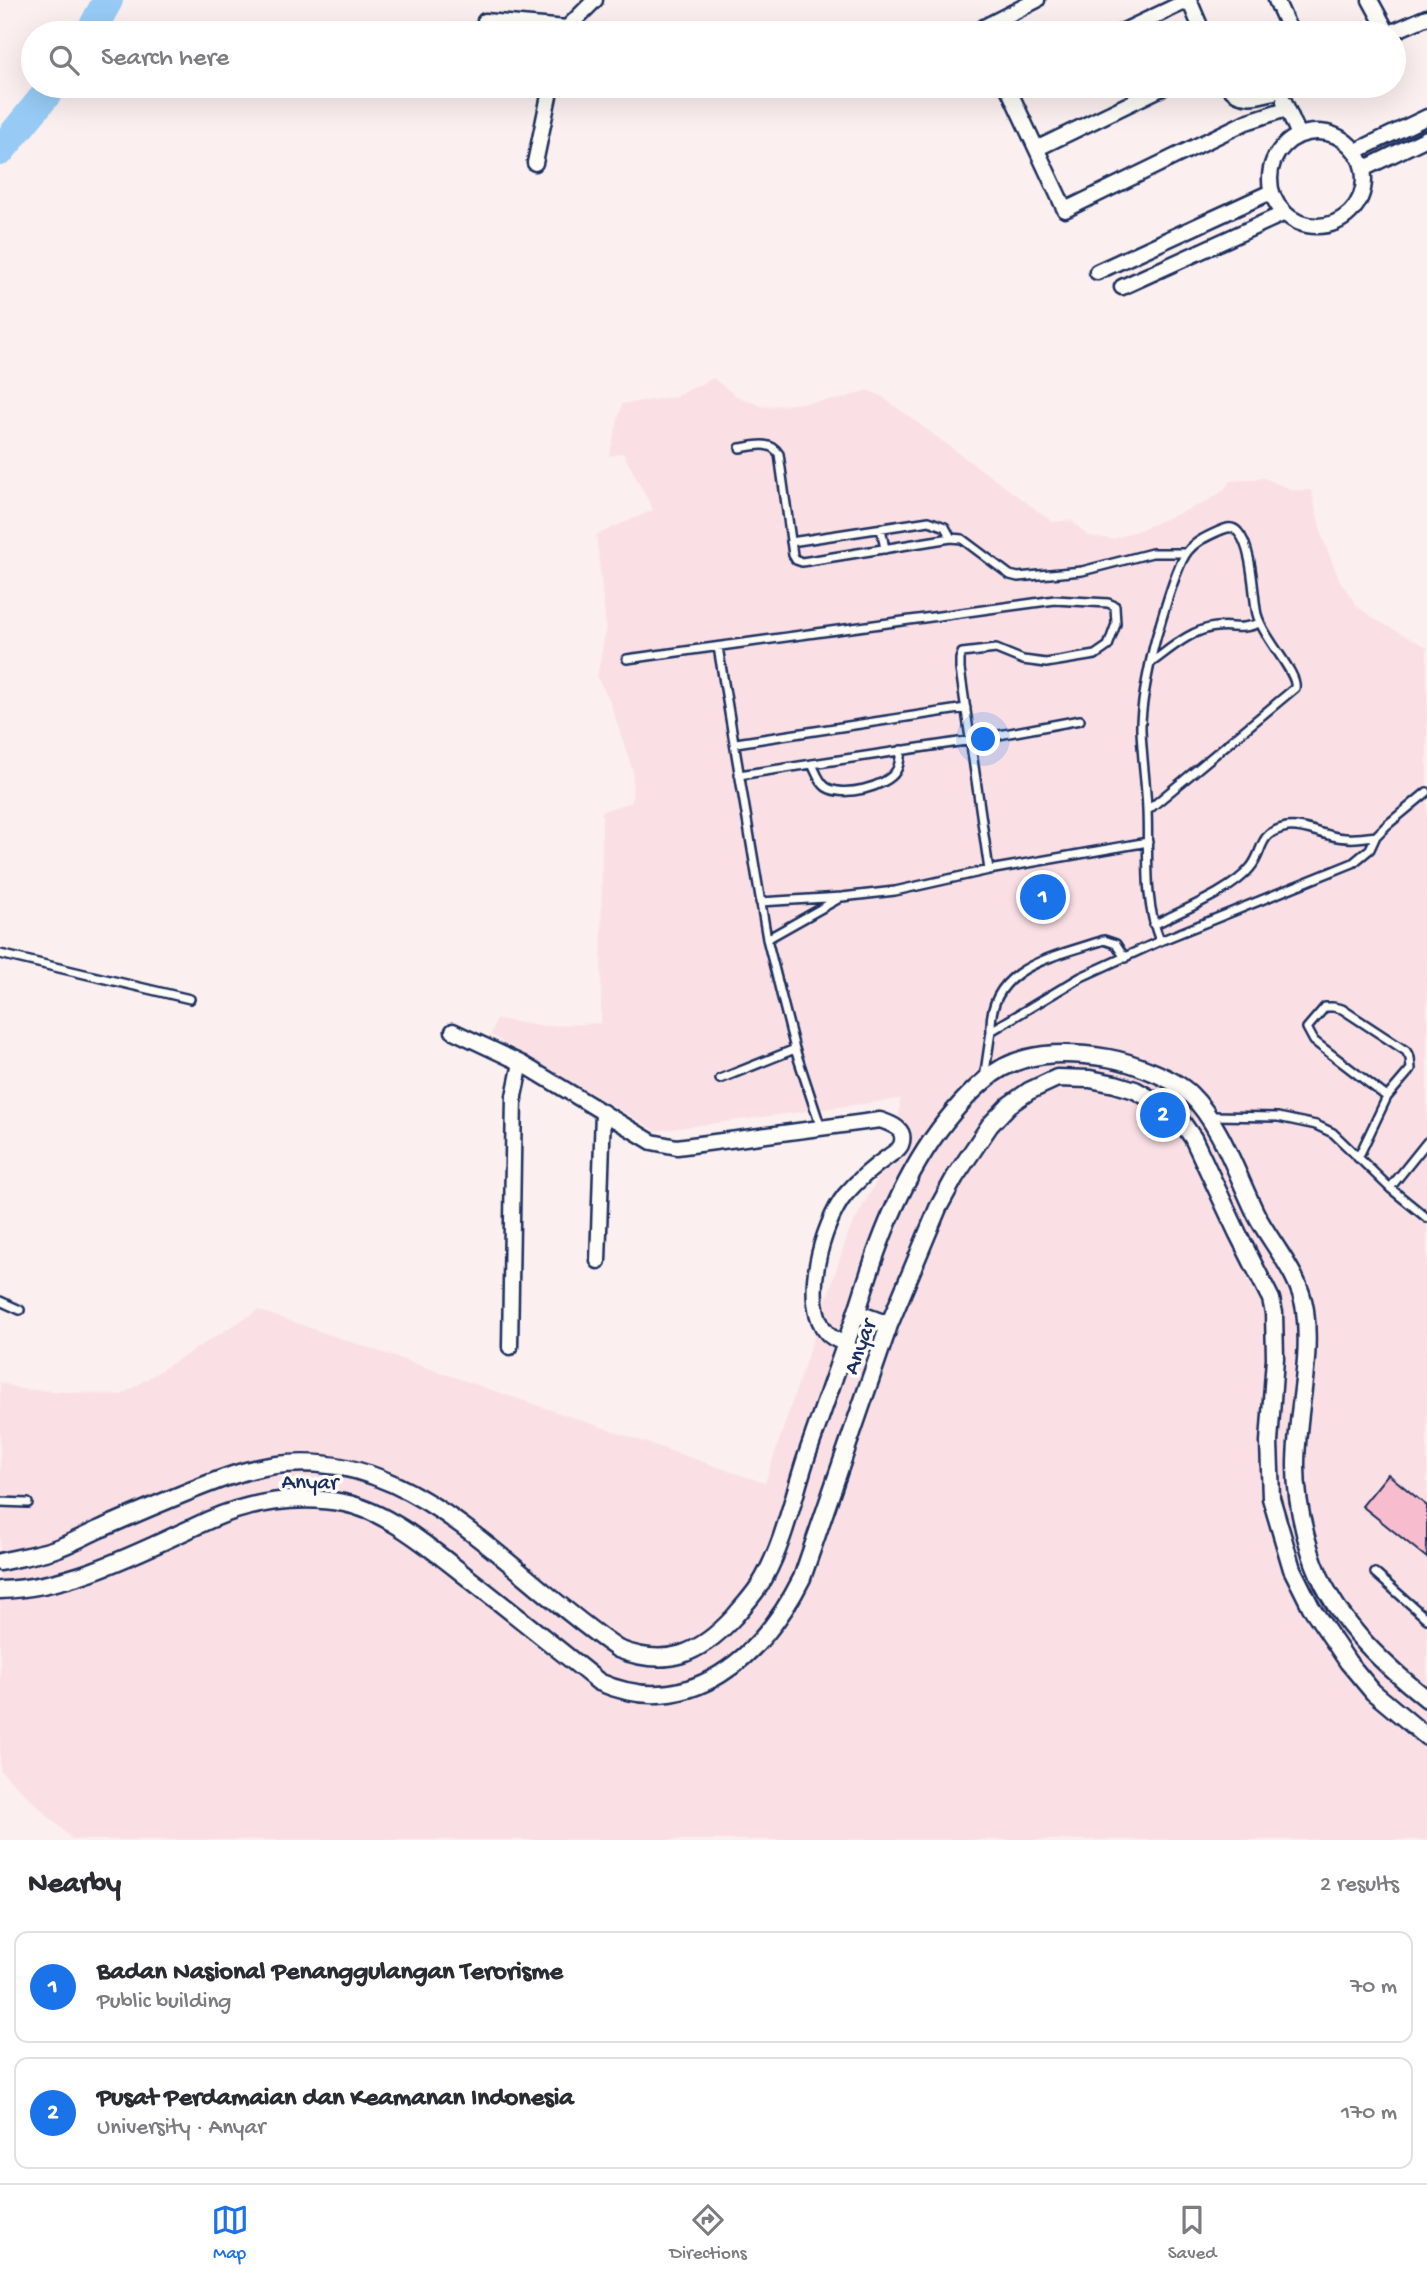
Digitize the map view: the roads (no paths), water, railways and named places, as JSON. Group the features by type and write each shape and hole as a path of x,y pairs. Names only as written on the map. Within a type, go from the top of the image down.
{"street":[{"path":"575,21 595,0"},
{"path":"996,21 1037,0"},
{"path":"1144,21 1189,0 1198,21"},
{"path":"1276,0 1286,21"},
{"path":"1370,0 1382,21"},
{"path":"1406,26 1427,17"},
{"path":"535,163 549,98"},
{"path":"1013,98 1065,209 1255,118 1286,109"},
{"path":"1038,148 1141,98"},
{"path":"1285,98 1286,109 1299,135"},
{"path":"1356,151 1427,117"},
{"path":"1330,133 1344,140 1356,151 1363,169 1364,187 1353,210 1343,218 1320,226 1307,225 1285,214 1271,192 1270,170 1275,159 1280,149 1299,135 1330,133"},
{"path":"1363,169 1427,138"},
{"path":"1097,272 1271,192"},
{"path":"1122,287 1285,214"},
{"path":"453,1031 521,1063 652,1142 677,1147 880,1120 896,1125 901,1132 902,1142 899,1149 872,1167 843,1198 826,1231 815,1279 816,1302 824,1329 829,1335 846,1344"},
{"name":"Anyar","path":"0,1562 52,1550 229,1476 304,1462 342,1466 381,1478 441,1509 618,1648 638,1657 678,1656 724,1628 764,1579 783,1535 806,1457 878,1245 898,1198 943,1125 984,1080 1008,1065 1025,1059 1067,1053 1133,1064 1188,1092 1207,1116 1260,1220 1279,1249 1303,1300 1306,1323 1305,1356 1296,1464 1302,1521 1316,1567 1333,1602 1355,1633 1386,1666 1427,1699"},
{"path":"510,1348 514,1096 521,1063"},
{"name":"Anyar","path":"0,1590 27,1589 84,1573 142,1551 214,1518 256,1505 298,1500 346,1503 390,1522 424,1544 599,1682 625,1692 672,1692 723,1674 769,1631 789,1603 802,1578 889,1325 938,1208 990,1125 1009,1105 1042,1083 1057,1078 1090,1079 1125,1087 1171,1110 1193,1138 1271,1299 1275,1358 1269,1443 1272,1498 1292,1569 1311,1607 1348,1662 1373,1692 1427,1737"},
{"path":"1171,1110 1188,1092"},
{"path":"598,1261 603,1112"},
{"path":"856,1313 889,1325"},
{"path":"1275,1358 1305,1356"}],"lane":[{"path":"740,448 769,445 776,448 796,560 802,562 951,538 962,539 1010,575 1018,578 1082,571 1152,553 1186,553"},
{"path":"792,542 934,522 945,527 951,538"},
{"path":"1147,810 1295,688 1295,678 1260,623 1246,550 1238,531 1229,527 1207,536 1186,553 1159,627 1151,663 1141,728 1147,810 1148,891 1154,925 1160,941"},
{"path":"881,528 885,549"},
{"path":"627,659 1055,600 1108,603 1115,606 1116,624 1108,646 1095,655 1046,663 1023,660 996,649 962,653 960,669 989,870"},
{"path":"1151,663 1177,644 1205,629 1217,626 1243,629 1260,623"},
{"path":"718,647 767,939 795,1049 821,1129"},
{"path":"736,743 966,708"},
{"path":"739,775 972,740 1080,720"},
{"path":"812,764 826,787 834,791 849,791 885,783 896,773 901,750"},
{"path":"991,1031 1081,977 1160,941 1353,863 1370,849 1376,836 1427,792"},
{"path":"1154,925 1239,879 1251,868 1264,839 1283,828 1304,828 1354,839 1376,836"},
{"path":"760,902 895,891 989,870 1148,842"},
{"path":"767,939 842,897"},
{"path":"984,1080 991,1031 990,1013 1006,982 1026,967 1104,940 1116,944 1125,958"},
{"path":"0,954 190,999"},
{"path":"1358,1158 1387,1097 1411,1069 1410,1058 1406,1051 1342,1009 1325,1007 1307,1028 1314,1041 1387,1097"},
{"path":"720,1079 795,1049"},
{"path":"1207,1116 1278,1118 1316,1125 1332,1133 1390,1188 1427,1218"},
{"path":"1390,1188 1427,1142"},
{"path":"0,1301 20,1310"},
{"path":"0,1502 28,1503"},
{"path":"1375,1573 1427,1619"}],"waterway":[{"path":"97,21 108,0"},
{"path":"0,151 43,98"}],"place":[{"name":"Badan Nasional Penanggulangan Terorisme","path":"1043,897"},
{"name":"Pusat Perdamaian dan Keamanan Indonesia","path":"1163,1115"}]}
